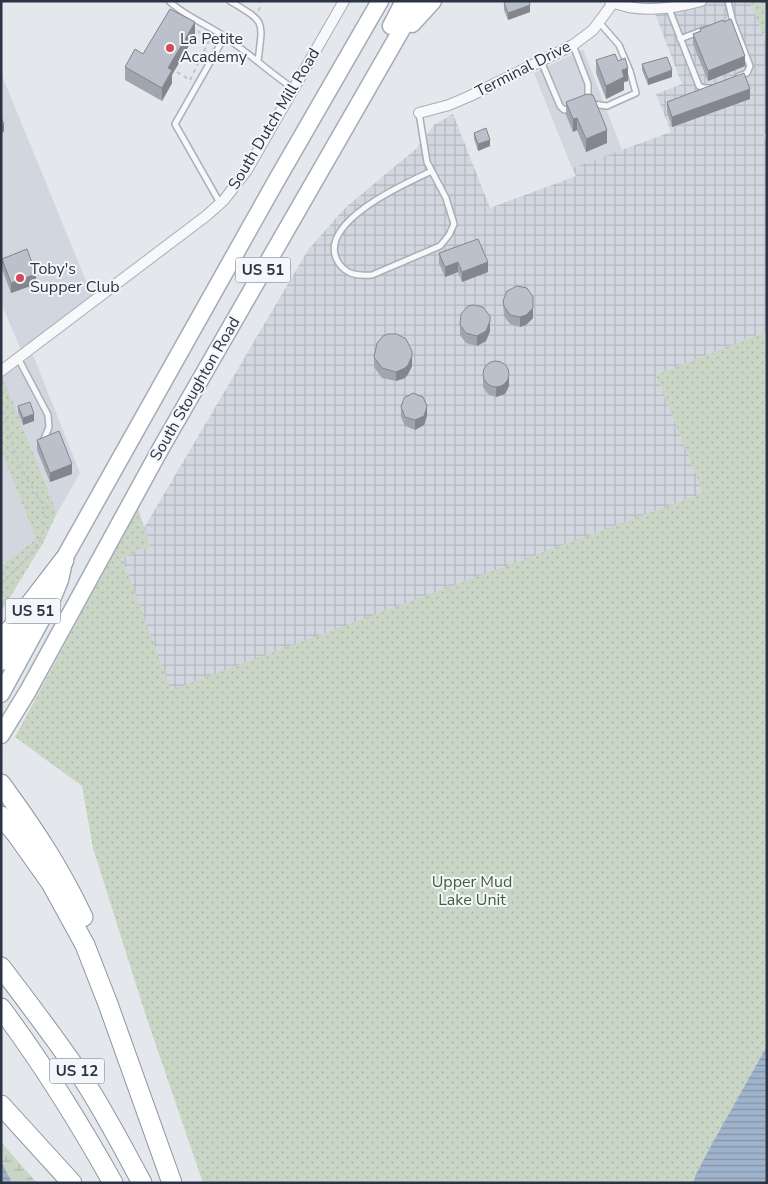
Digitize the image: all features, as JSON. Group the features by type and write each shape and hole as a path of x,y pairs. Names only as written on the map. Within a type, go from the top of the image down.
{"highway":[{"path":"1,642 64,560"},
{"path":"1,784 30,822 68,884 95,947 108,1004"},
{"path":"1,816 51,883 84,945 108,1004 172,1183"},
{"name":"US 12","path":"1,967 45,1024 85,1083 142,1183"},
{"name":"US 12","path":"1,1008 63,1098 113,1183"},
{"path":"1,1105 72,1183"}],"main road":[{"name":"South Stoughton Road","path":"1,662 64,560 380,1"},
{"path":"384,59 383,42 404,1"},
{"name":"US 51","path":"393,44 418,1"},
{"path":"393,44 433,1"},
{"name":"South Stoughton Road","path":"1,735 28,691 166,439 393,44"},
{"path":"1,694 51,602 60,580 64,560"}],"street":[{"name":"South Dutch Mill Road","path":"1,371 220,204 247,170 344,1"},
{"name":"Terminal Drive","path":"419,113 449,105 573,45 593,30 612,2 643,8 669,9 701,1"}],"lane":[{"path":"169,1 225,36 258,60 274,76 294,89"},
{"path":"230,1 256,17 262,27 258,60"},
{"path":"728,1 732,18 750,66 747,73 732,79"},
{"path":"669,9 698,86 704,88 717,85"},
{"path":"724,22 732,18"},
{"path":"541,61 560,106 564,110 587,102 607,106 636,93 619,45 599,22"},
{"path":"680,39 715,25"},
{"path":"220,204 175,124 225,36"},
{"path":"573,45 588,84 589,96 587,102"},
{"path":"419,113 427,162 432,171 446,198 454,224 449,235 440,246 372,275 360,276 342,268 334,250 334,242 340,232 373,202 393,189 432,171"},
{"path":"18,358 48,415 49,427 44,439"}],"path":[{"path":"259,11 260,1"},
{"path":"177,72 190,80 210,39 185,24"},
{"path":"1,404 15,454 24,474 40,499 45,518 44,530 35,549 1,584"}],"shaded area":[{"path":"642,1 750,1 767,46 767,133 764,135 767,143 767,331 656,375 704,493 171,691 122,558 150,546 144,528 308,250 345,208 417,148 434,125 453,114 490,208 576,176 572,168 671,132 656,94 682,84 651,3"},
{"path":"583,49 622,150 572,168 534,73"},
{"path":"1,73 93,298 21,350 1,303"},
{"path":"33,355 80,473 57,513 3,377"},
{"path":"1,451 36,539 1,566"}],"green space":[{"path":"750,1 767,1 767,46"},
{"name":"Upper Mud Lake Unit","path":"767,331 767,1046 713,1142 693,1183 203,1183 145,1013 93,848 82,786 15,737 138,508 150,546 122,558 171,690 703,493 656,375"},
{"path":"3,377 57,513 43,543 1,612 1,566 36,539 1,451 1,378"},
{"path":"1,1142 36,1182 36,1183 1,1183"}],"water":[{"path":"767,1046 767,1183 693,1183 713,1142"},
{"path":"1,1161 12,1183 1,1183"}],"building":[{"path":"509,1 529,1 530,5 508,13 504,3"},
{"name":"La Petite Academy","path":"170,9 195,22 168,68 172,70 162,88 125,67 135,49 143,54"},
{"path":"731,19 745,56 708,71 693,34 701,31 700,29 723,20 724,22"},
{"path":"615,54 618,61 625,58 628,68 622,70 624,77 606,86 596,60"},
{"path":"667,57 672,70 648,79 642,64"},
{"path":"744,73 750,89 672,117 667,102"},
{"path":"587,94 593,95 607,130 586,139 577,118 573,119 566,102"},
{"path":"486,128 490,140 478,144 474,133"},
{"path":"478,239 488,262 462,272 458,262 445,267 439,253"},
{"path":"27,249 36,274 11,283 2,259"},
{"path":"517,286 527,288 533,297 533,308 526,315 520,317 510,315 503,301 507,291"},
{"path":"468,306 483,307 490,316 486,331 477,336 466,333 460,325 461,314"},
{"path":"397,334 406,339 412,351 408,365 396,372 382,368 374,357 377,343 383,336"},
{"path":"496,361 505,365 509,374 505,383 496,387 487,383 483,374 487,365"},
{"path":"413,393 423,397 427,406 424,416 415,420 405,417 401,407 404,398"},
{"path":"30,402 34,414 23,418 18,406"},
{"path":"59,431 72,464 50,473 37,440"}],"place":[{"name":"La Petite Academy","path":"170,48"},
{"name":"Toby's Supper Club","path":"20,278"}]}
